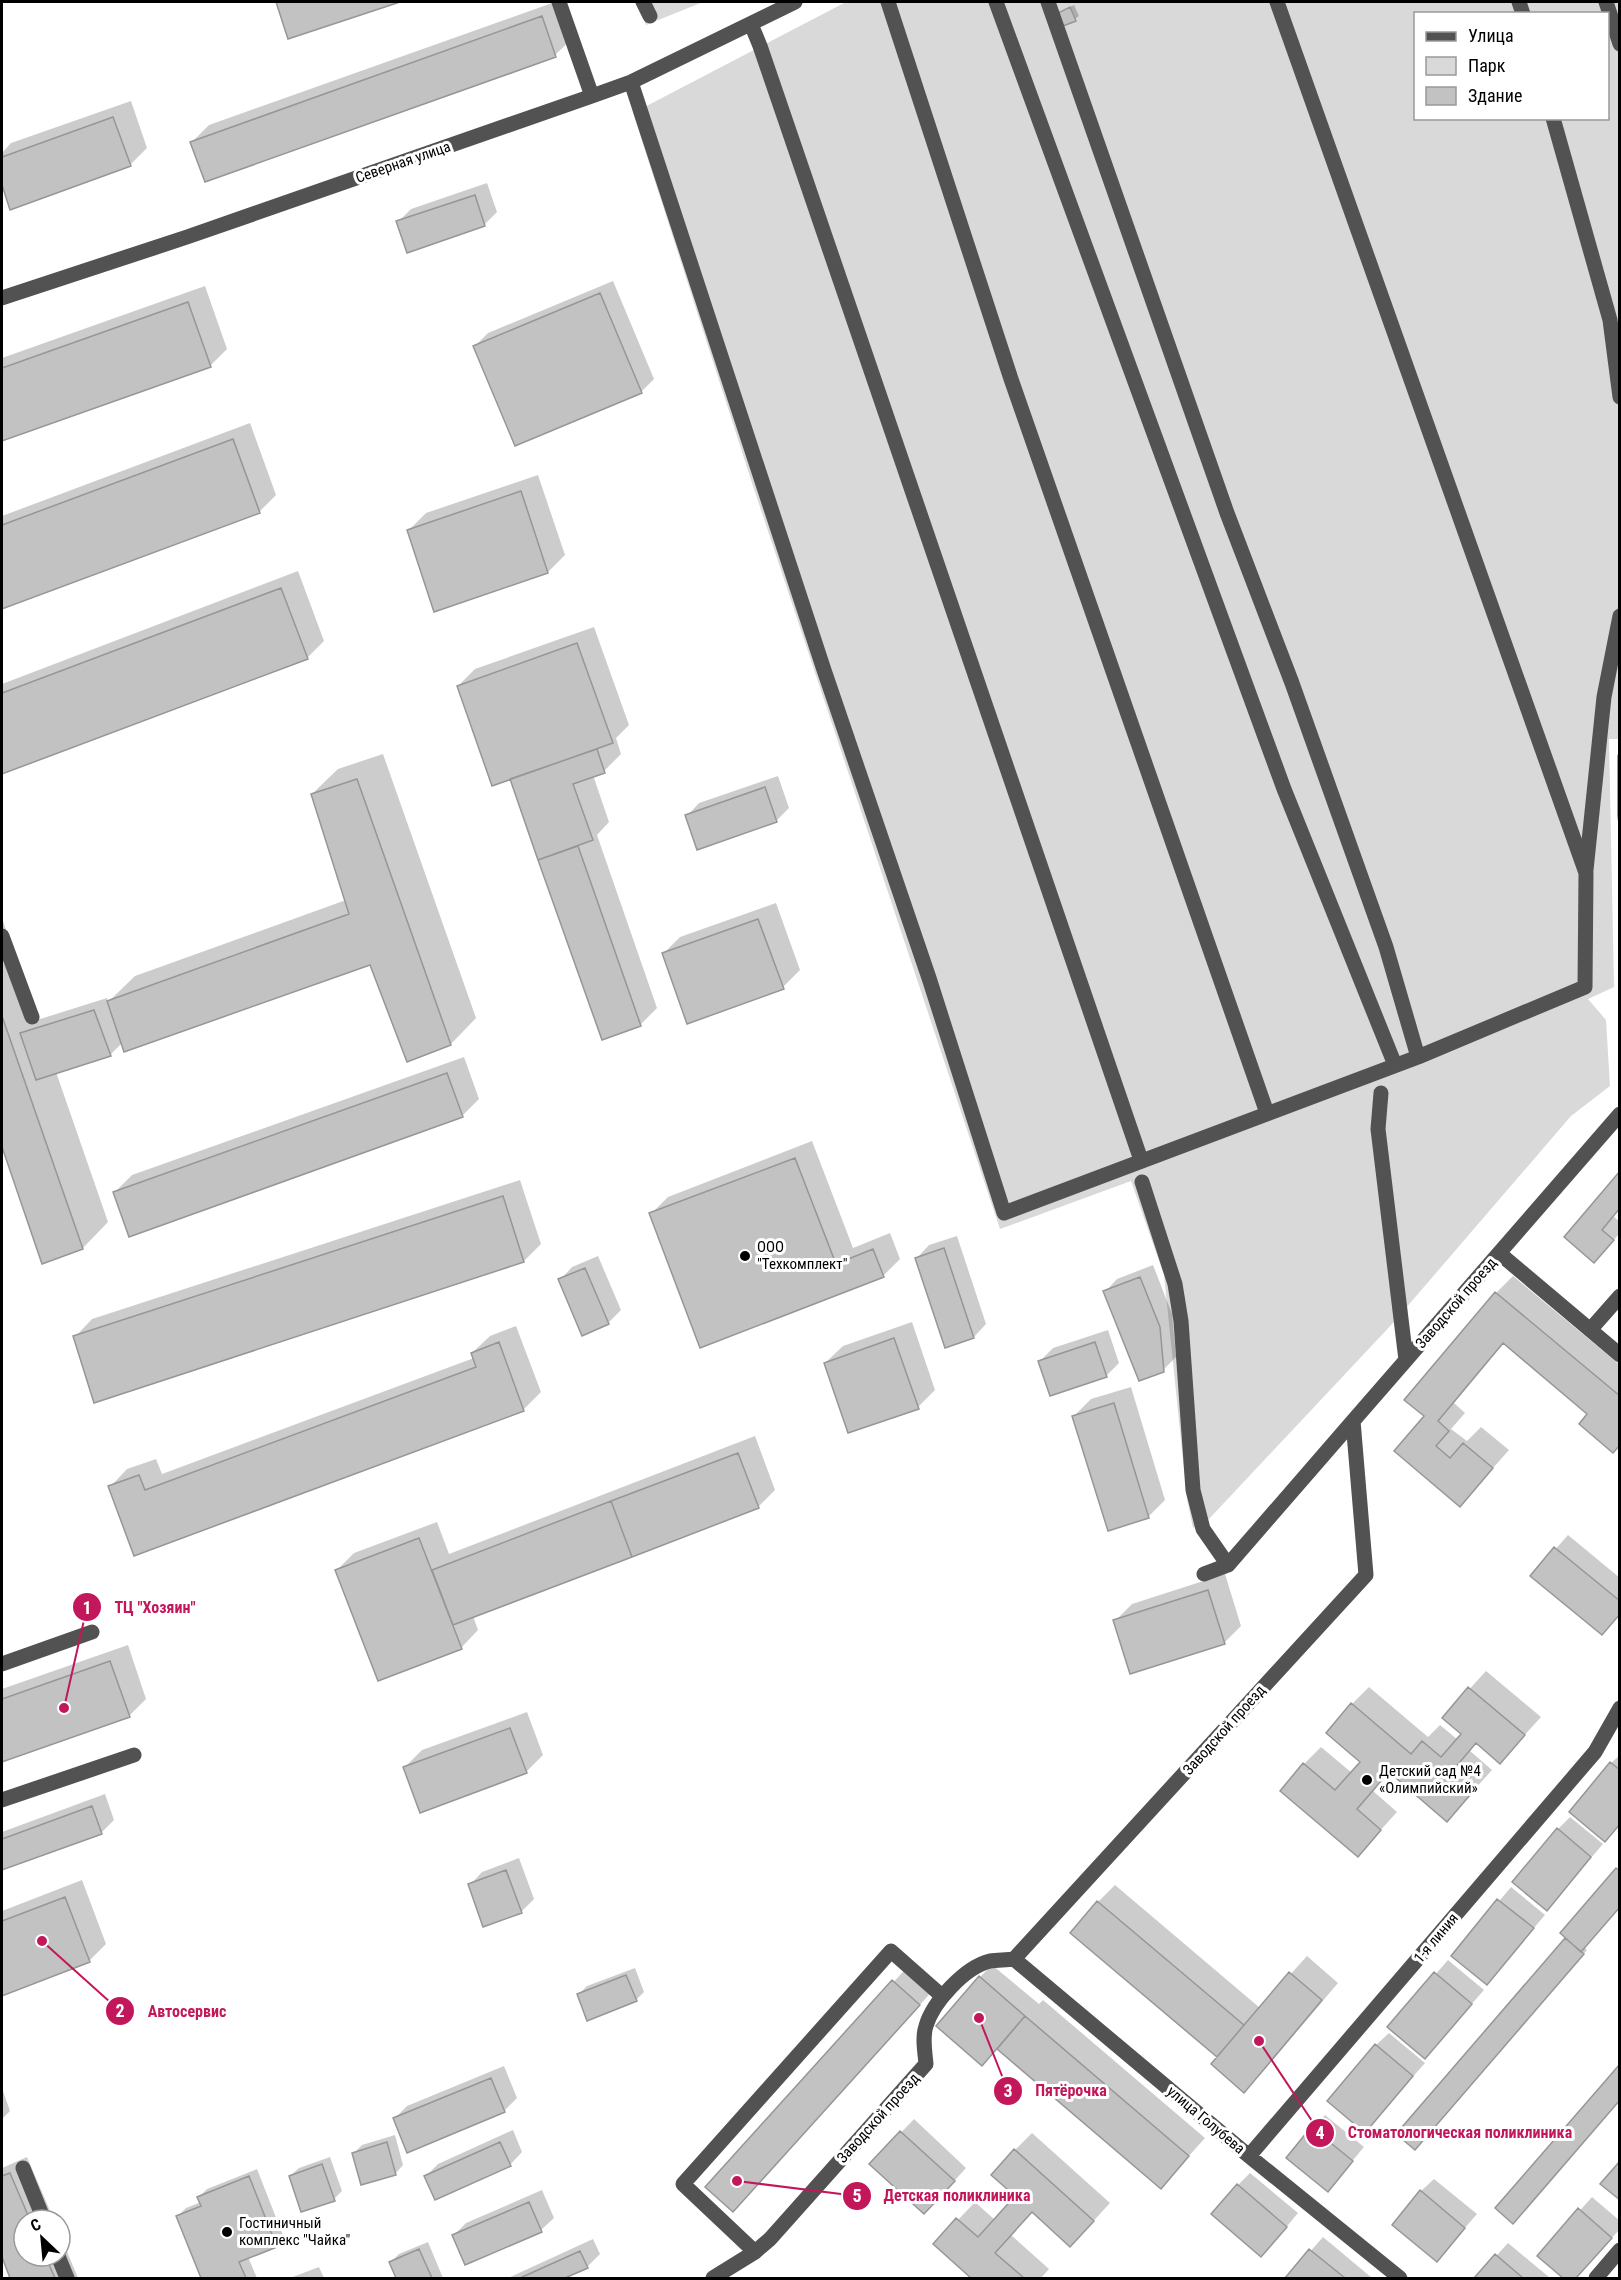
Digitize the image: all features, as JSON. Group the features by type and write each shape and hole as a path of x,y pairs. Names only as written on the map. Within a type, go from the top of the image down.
{"street":[{"path":"559,2 592,96"},
{"path":"643,2 650,16"},
{"name":"Северная улица","path":"2,298 187,237 592,96 631,81 795,2"},
{"path":"888,2 1011,379 1267,1113"},
{"path":"996,2 1284,789 1395,1065"},
{"path":"1048,2 1227,513 1292,683 1386,947 1418,1057"},
{"path":"1277,2 1586,873"},
{"path":"1606,2 1620,44"},
{"path":"751,24 1141,1161"},
{"path":"631,81 824,670 929,978 1004,1213 1418,1057 1585,987 1586,873 1604,697 1620,616"},
{"path":"1554,120 1610,320 1620,397"},
{"path":"2,936 32,1017"},
{"path":"1381,1093 1378,1129 1406,1360"},
{"name":"Заводской проезд","path":"713,2278 755,2252 770,2239 926,2064 925,2028 942,1996 972,1968 989,1961 1014,1959 1366,1575 1353,1421 1620,1114"},
{"path":"1142,1182 1175,1284 1181,1321 1193,1490 1203,1529 1228,1565"},
{"path":"1499,1253 1620,1355"},
{"path":"1590,1330 1620,1296"},
{"path":"1204,1574 1228,1565 1353,1421"},
{"path":"2,1664 92,1632"},
{"name":"1-я линия","path":"1249,2156 1594,1752 1618,1713"},
{"path":"2,1800 134,1755"},
{"path":"755,2252 683,2184 891,1951 942,1996"},
{"name":"улица Голубева","path":"1014,1959 1249,2156 1400,2278"},
{"path":"22,2168 39,2208"},
{"path":"1596,2278 1620,2250"}],"green space":[{"path":"636,2 703,2 646,25"},
{"path":"846,2 1619,2 1620,739 1609,739 1614,987 1588,999 1606,1020 1610,1086 1571,1116 1393,1323 1208,1520 1193,1528 1187,1499 1164,1275 1131,1181 1000,1229 753,486 633,113"}],"shaded area":[{"path":"1619,754 1619,827 1617,755"}],"building":[{"path":"276,2 400,2 288,39"},
{"path":"1070,7 1076,21 1063,26 1058,13"},
{"path":"542,16 556,57 205,182 190,142"},
{"path":"113,117 131,166 10,210 2,185 2,157"},
{"path":"475,195 485,226 407,253 396,221"},
{"path":"600,293 642,393 515,446 473,346"},
{"path":"188,302 211,367 2,441 2,368"},
{"path":"233,439 260,513 2,609 2,525"},
{"path":"521,491 548,573 434,612 407,530"},
{"path":"281,588 308,659 2,774 2,693"},
{"path":"577,643 613,743 492,786 457,686"},
{"path":"597,749 605,773 573,784 593,840 538,860 510,779"},
{"path":"357,779 451,1045 407,1062 370,965 124,1052 107,1001 349,914 311,794"},
{"path":"765,787 777,822 697,850 685,815"},
{"path":"578,846 641,1026 602,1040 538,860"},
{"path":"758,919 784,989 687,1024 662,953"},
{"path":"94,1010 111,1056 36,1080 20,1033"},
{"path":"2,1016 83,1249 42,1264 2,1147"},
{"path":"447,1073 463,1117 129,1237 113,1192"},
{"path":"795,1158 836,1264 873,1249 884,1277 700,1348 649,1213"},
{"path":"1620,1171 1620,1208 1602,1230 1614,1240 1594,1263 1564,1237"},
{"path":"503,1196 524,1262 94,1403 73,1336"},
{"path":"944,1248 974,1338 945,1348 915,1258"},
{"path":"585,1268 609,1324 582,1336 558,1279"},
{"path":"1140,1277 1160,1327 1164,1372 1139,1381 1103,1291"},
{"path":"1495,1292 1620,1396 1620,1445 1613,1453 1579,1424 1587,1414 1503,1343 1438,1421 1449,1431 1436,1446 1450,1458 1463,1443 1493,1468 1460,1507 1394,1451 1424,1416 1404,1400"},
{"path":"894,1338 919,1409 848,1433 824,1363"},
{"path":"499,1342 524,1411 134,1556 108,1486 139,1475 145,1490 476,1367 471,1353"},
{"path":"1095,1342 1107,1377 1050,1396 1038,1361"},
{"path":"1114,1403 1149,1518 1108,1531 1072,1416"},
{"path":"738,1453 759,1508 632,1557 611,1501"},
{"path":"611,1501 632,1557 453,1625 432,1570"},
{"path":"419,1538 462,1649 378,1681 335,1570"},
{"path":"1554,1547 1620,1601 1620,1614 1602,1635 1530,1576"},
{"path":"1208,1590 1225,1644 1130,1674 1113,1620"},
{"path":"110,1661 130,1717 2,1762 2,1699"},
{"name":"Детский сад №4 «Олимпийский»","path":"1468,1687 1525,1735 1500,1764 1476,1743 1454,1769 1476,1788 1447,1822 1389,1772 1357,1809 1381,1830 1358,1857 1280,1791 1303,1763 1335,1790 1360,1762 1326,1733 1351,1703 1411,1754 1422,1741 1441,1757 1461,1734 1442,1718"},
{"path":"510,1728 527,1773 420,1813 403,1767"},
{"path":"1610,1762 1620,1770 1620,1824 1605,1842 1569,1812"},
{"path":"92,1806 102,1834 2,1870 2,1839"},
{"path":"1557,1828 1591,1857 1547,1911 1512,1882"},
{"path":"1616,1868 1620,1871 1620,1907 1581,1952 1560,1933"},
{"path":"506,1870 522,1913 483,1927 468,1884"},
{"path":"65,1897 90,1962 2,1996 2,1921"},
{"path":"1497,1899 1534,1928 1487,1985 1451,1956"},
{"path":"1097,1901 1244,2025 1217,2057 1070,1933"},
{"path":"1565,1938 1584,1954 1415,2150 1396,2134"},
{"path":"1289,1972 1322,2000 1244,2093 1211,2064"},
{"path":"1434,1972 1472,2004 1425,2059 1387,2027"},
{"path":"626,1975 637,2001 587,2021 577,1994"},
{"path":"979,1976 1025,2016 982,2066 936,2026"},
{"path":"892,1980 920,2005 733,2212 705,2187"},
{"path":"1025,2016 1189,2156 1161,2189 997,2049"},
{"path":"1375,2044 1413,2076 1365,2133 1327,2101"},
{"path":"1620,2064 1620,2100 1513,2224 1495,2208"},
{"path":"491,2078 505,2112 407,2153 393,2118"},
{"path":"1311,2127 1353,2161 1328,2192 1286,2158"},
{"path":"900,2131 955,2181 924,2214 869,2164"},
{"path":"387,2142 396,2175 361,2185 352,2153"},
{"path":"500,2142 511,2166 435,2200 424,2176"},
{"path":"1014,2149 1094,2221 1070,2247 1032,2212 995,2253 1024,2278 971,2278 933,2244 956,2218 978,2237 1015,2196 991,2175"},
{"path":"1620,2161 1620,2200 1600,2184"},
{"path":"322,2164 335,2201 301,2212 289,2176"},
{"path":"10,2173 25,2208 12,2208 12,2268 50,2268 55,2278 10,2278 2,2257 2,2176"},
{"name":"Гостиничный комплекс \"Чайка\"","path":"249,2176 277,2247 239,2262 246,2278 201,2278 176,2216 201,2206 197,2197"},
{"path":"1237,2184 1287,2227 1261,2257 1211,2214"},
{"path":"1420,2190 1465,2228 1437,2262 1392,2225"},
{"path":"529,2202 542,2232 465,2265 452,2235"},
{"path":"1578,2208 1612,2238 1576,2278 1563,2278 1537,2256"},
{"path":"419,2249 432,2278 396,2278 389,2262"},
{"path":"1309,2249 1345,2278 1285,2278"},
{"path":"580,2251 588,2268 565,2278 520,2278"},
{"path":"1495,2254 1523,2278 1474,2278"}],"place":[{"name":"ООО \"Техкомплект\"","path":"745,1256"},
{"name":"ТЦ \"Хозяин\"","path":"64,1708"},
{"name":"Детский сад №4 «Олимпийский»","path":"1367,1780"},
{"name":"Автосервис","path":"42,1941"},
{"name":"Пятёрочка","path":"979,2018"},
{"name":"Стоматологическая поликлиника","path":"1259,2041"},
{"name":"Детская поликлиника","path":"737,2181"},
{"name":"Гостиничный комплекс \"Чайка\"","path":"227,2232"}]}
